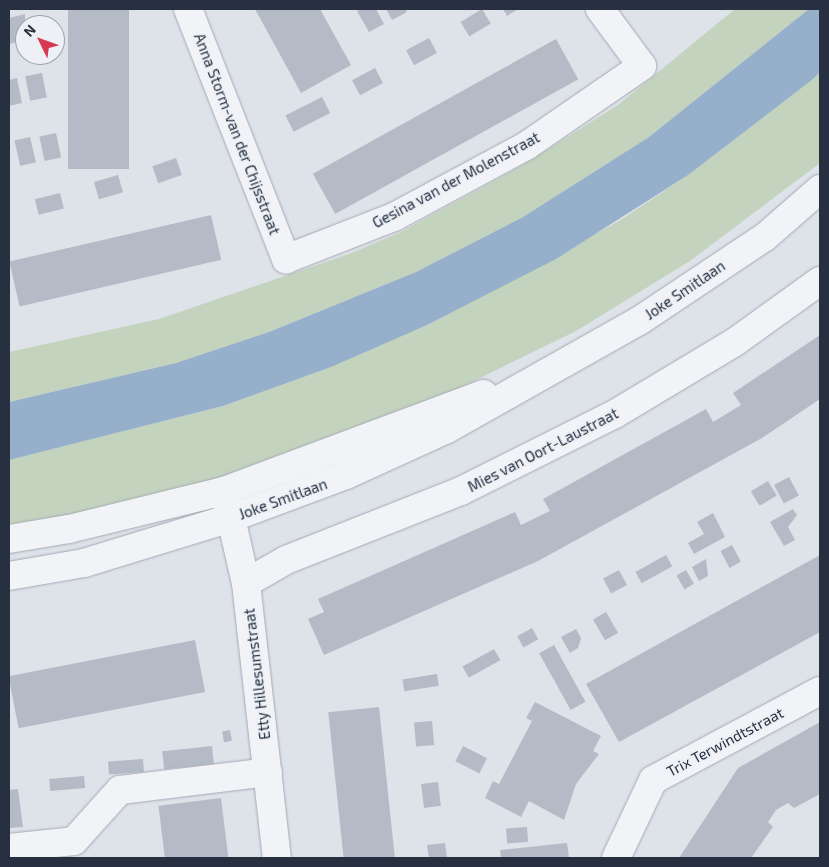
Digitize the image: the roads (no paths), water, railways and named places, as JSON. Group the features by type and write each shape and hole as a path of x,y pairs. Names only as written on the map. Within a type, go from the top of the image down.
{"street":[{"name":"Anna Storm-van der Chijsstraat","path":"188,9 286,259"},
{"name":"Gesina van der Molenstraat","path":"286,259 394,217 526,146 642,66 600,9"},
{"name":"Joke Smitlaan","path":"9,576 84,564 231,518 346,475 447,430 538,374 639,321 765,236 820,189"},
{"name":"Mies van Oort-Laustraat","path":"246,583 286,560 460,491 615,414 735,342 820,281"},
{"name":"Joke Smitlaan","path":"9,539 69,529 224,491 538,374"},
{"name":"Etty Hillesumstraat","path":"224,491 246,583 277,858"},
{"name":"Trix Terwindtstraat","path":"616,858 653,780 820,691"},
{"path":"9,848 74,841 120,790 268,772"}],"water":[{"path":"809,9 820,9 820,72 813,79 688,175 556,259 427,325 331,367 223,406 9,460 9,402 176,363 269,332 416,272 523,217 649,137"}]}
